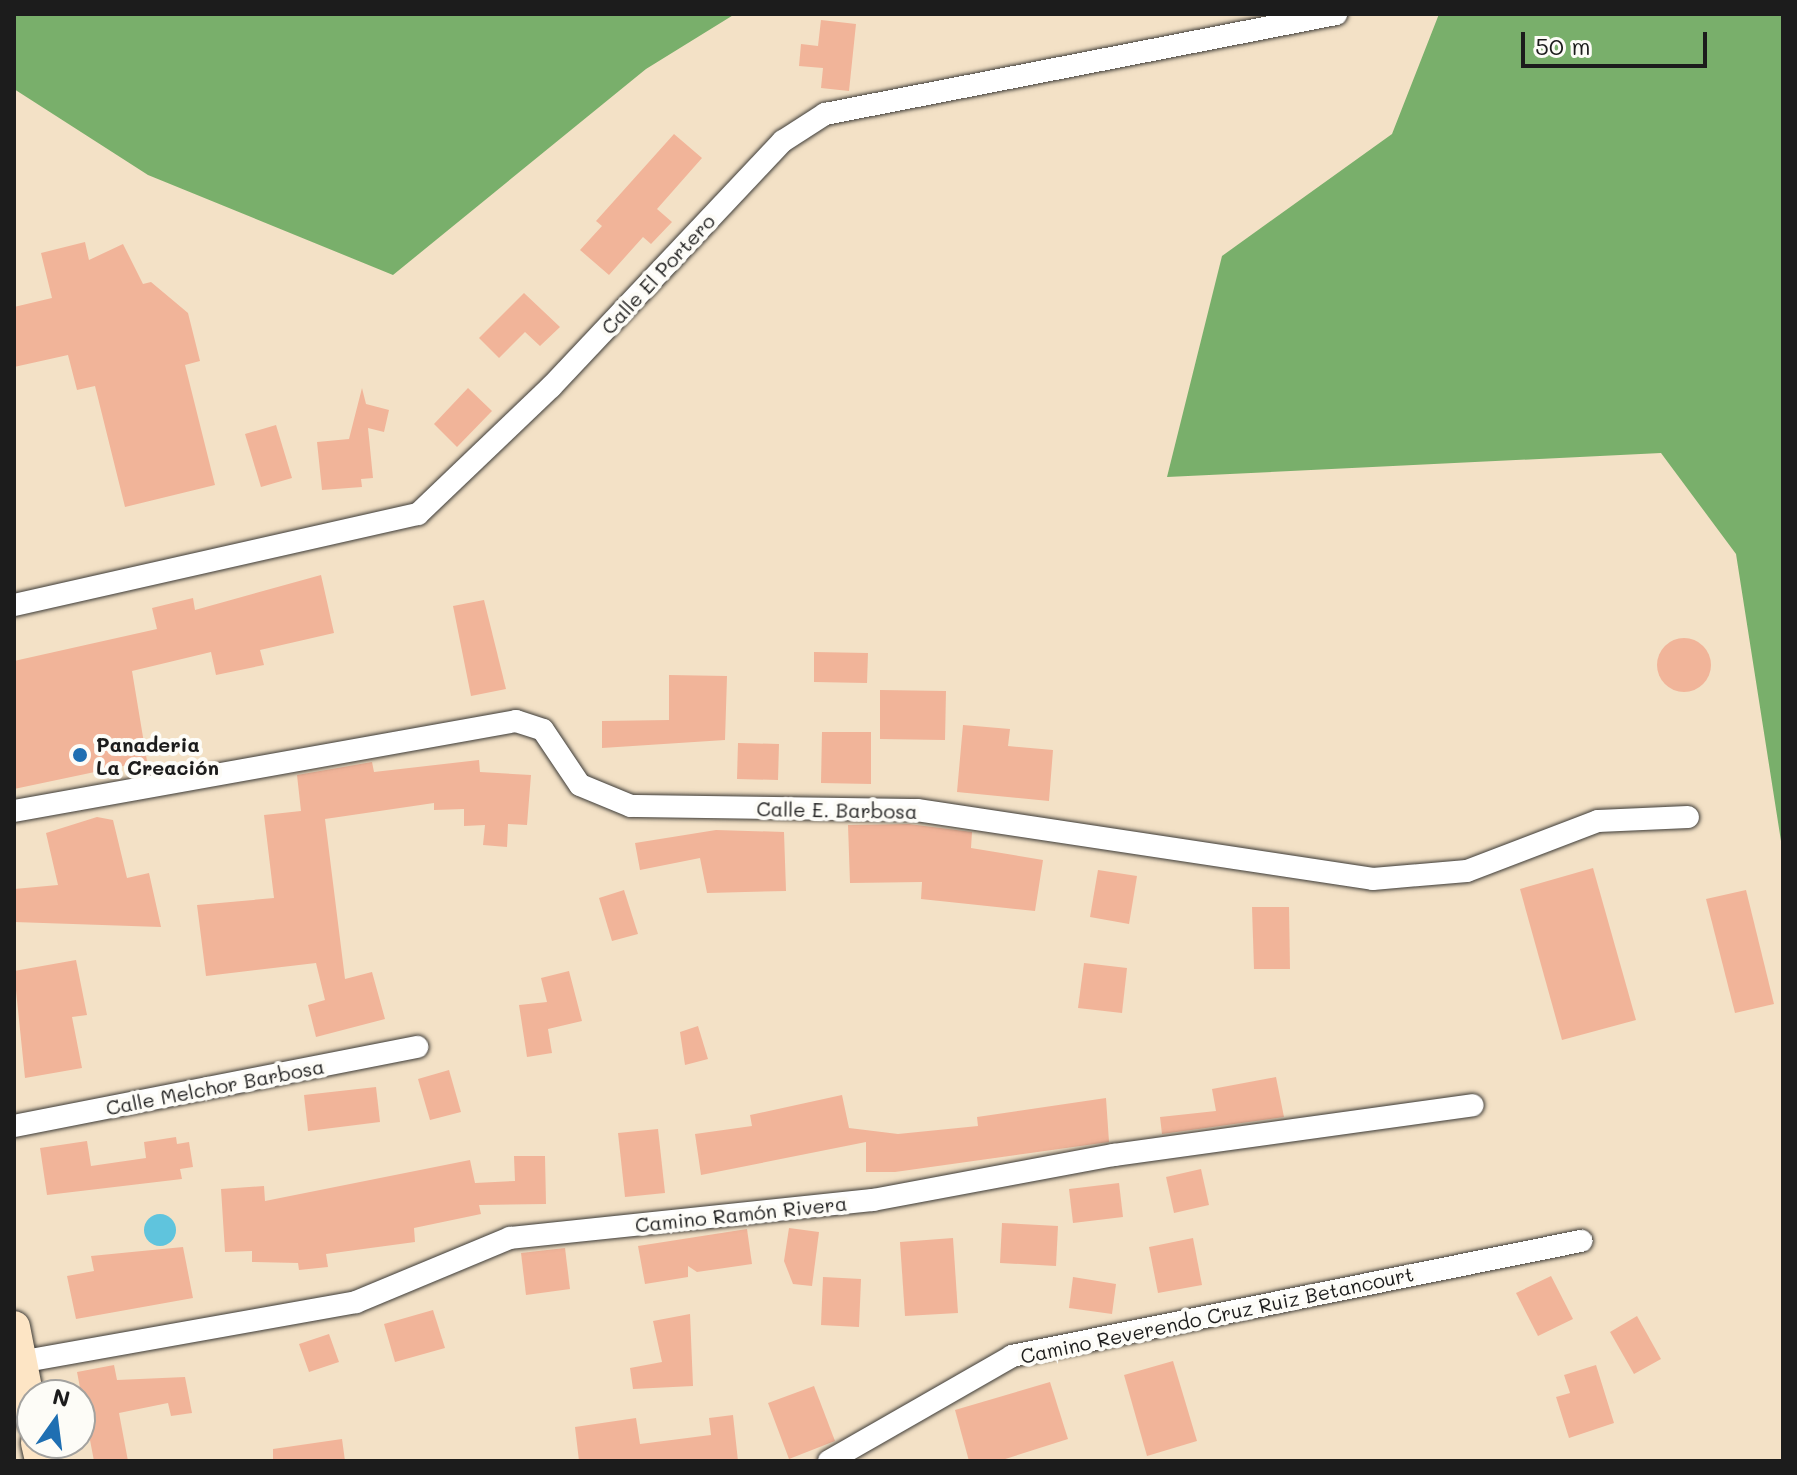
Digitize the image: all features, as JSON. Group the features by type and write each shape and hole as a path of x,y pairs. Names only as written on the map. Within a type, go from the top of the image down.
{"street":[{"name":"Calle El Portero","path":"14,605 418,514 551,387 783,141 825,114 1336,14"},
{"name":"Calle E. Barbosa","path":"14,811 516,721 543,730 580,785 631,806 917,810 1373,879 1467,871 1598,821 1688,817"},
{"name":"Calle Melchor Barbosa","path":"14,1126 417,1047"},
{"name":"Camino Ramón Rivera","path":"20,1362 356,1302 510,1238 873,1200 1114,1155 1473,1105"},
{"name":"Camino Reverendo Cruz Ruiz Betancourt","path":"829,1461 1012,1356 1581,1241"},
{"path":"14,1327 24,1379"}],"green space":[{"path":"14,14 735,14 646,69 393,275 148,175 14,89"},
{"path":"1439,14 1783,14 1783,854 1736,554 1661,453 1167,477 1222,256 1392,134"}],"water":[{"path":"160,1214 171,1219 176,1230 171,1241 160,1246 149,1241 144,1230 149,1219"}],"building":[{"path":"821,20 856,24 849,91 821,88 823,68 799,66 801,44 818,46"},
{"path":"674,134 702,158 657,209 672,222 651,244 643,237 609,275 580,250 602,226 596,221"},
{"path":"85,242 89,260 123,244 143,284 151,282 188,313 200,361 185,365 215,485 125,507 95,386 77,390 68,355 14,367 14,307 52,298 41,253"},
{"path":"524,293 560,327 540,346 525,332 499,358 479,338"},
{"path":"362,388 366,404 389,410 384,432 368,428 373,478 361,479 362,487 322,490 317,442 349,439"},
{"path":"468,388 492,411 457,447 434,424"},
{"path":"276,425 292,478 261,487 245,434"},
{"path":"321,575 334,633 260,650 264,665 216,675 211,652 132,671 147,761 14,789 14,661 157,629 152,608 193,598 195,610"},
{"path":"484,600 506,689 471,696 453,606"},
{"path":"1684,638 1703,646 1711,665 1703,684 1684,692 1665,684 1657,665 1665,646"},
{"path":"814,652 868,653 867,683 814,682"},
{"path":"669,675 727,676 725,740 602,748 602,721 669,720"},
{"path":"880,690 946,691 945,740 880,739"},
{"path":"963,725 1010,729 1008,746 1053,750 1049,801 957,792"},
{"path":"822,732 871,732 871,784 821,783"},
{"path":"738,743 779,744 778,780 737,779"},
{"path":"479,760 480,772 531,775 527,825 508,824 507,847 483,845 485,825 464,826 464,809 434,810 434,803 325,819 345,979 372,972 385,1019 316,1037 308,1005 325,1000 316,963 206,976 197,905 274,898 264,815 301,811 297,775 372,762 374,772"},
{"path":"97,817 113,820 127,878 149,873 161,927 14,922 14,889 58,885 46,833"},
{"path":"909,824 972,832 971,848 1043,860 1035,911 921,899 922,882 850,883 848,825"},
{"path":"716,830 784,832 786,891 707,893 700,858 640,870 635,843"},
{"path":"1593,868 1636,1020 1562,1040 1520,889"},
{"path":"1098,870 1137,876 1129,924 1090,917"},
{"path":"624,890 638,934 612,941 599,898"},
{"path":"1746,890 1774,1004 1735,1013 1706,899"},
{"path":"1252,907 1289,907 1290,969 1254,969"},
{"path":"76,960 87,1015 72,1017 82,1068 25,1078 14,971"},
{"path":"1084,963 1127,968 1122,1013 1078,1008"},
{"path":"569,971 582,1021 548,1029 552,1053 527,1057 519,1005 547,1002 541,978"},
{"path":"698,1026 708,1059 685,1065 680,1032"},
{"path":"449,1070 461,1112 430,1120 418,1079"},
{"path":"1276,1077 1284,1117 1162,1134 1160,1117 1216,1111 1212,1089"},
{"path":"376,1087 380,1122 308,1131 304,1095"},
{"path":"842,1095 849,1128 898,1134 978,1126 977,1117 1106,1098 1109,1142 895,1172 866,1172 866,1142 701,1175 695,1134 752,1126 750,1115"},
{"path":"658,1129 665,1193 625,1197 618,1133"},
{"path":"176,1137 177,1144 189,1142 193,1167 180,1169 182,1179 47,1195 40,1148 87,1141 91,1166 146,1158 144,1142"},
{"path":"514,1156 545,1156 546,1204 479,1205 481,1214 414,1228 415,1242 326,1254 328,1267 299,1270 298,1263 252,1262 252,1251 225,1252 221,1189 264,1186 265,1201 470,1160 475,1183 515,1181"},
{"path":"1201,1169 1209,1205 1174,1213 1166,1177"},
{"path":"1119,1183 1123,1217 1073,1223 1069,1189"},
{"path":"1002,1223 1058,1226 1056,1266 1000,1263"},
{"path":"789,1228 819,1232 812,1286 793,1284 784,1261"},
{"path":"747,1229 752,1264 697,1272 688,1266 688,1277 645,1284 638,1246"},
{"path":"953,1238 958,1313 905,1316 900,1242"},
{"path":"1193,1238 1202,1285 1158,1293 1149,1247"},
{"path":"183,1247 193,1298 76,1319 67,1276 94,1271 91,1256"},
{"path":"565,1248 570,1289 526,1295 521,1253"},
{"path":"1551,1276 1573,1319 1538,1336 1516,1293"},
{"path":"823,1277 861,1279 859,1327 821,1325"},
{"path":"1073,1277 1116,1284 1112,1314 1069,1308"},
{"path":"433,1310 445,1348 395,1362 384,1324"},
{"path":"690,1314 693,1386 633,1389 630,1368 662,1362 653,1321"},
{"path":"1637,1316 1661,1359 1634,1374 1610,1332"},
{"path":"329,1334 339,1362 309,1372 299,1344"},
{"path":"1173,1361 1197,1441 1147,1456 1124,1375"},
{"path":"114,1365 117,1380 185,1377 192,1413 171,1416 168,1403 119,1413 128,1461 94,1461 96,1379 78,1379 77,1372"},
{"path":"1596,1365 1614,1423 1569,1438 1556,1397 1570,1393 1564,1375"},
{"path":"1050,1382 1068,1439 999,1461 969,1461 955,1410"},
{"path":"814,1386 835,1441 789,1459 768,1403"},
{"path":"733,1415 738,1461 579,1461 575,1427 636,1418 640,1444 711,1435 709,1418"},
{"path":"342,1439 345,1461 273,1461 273,1449"}],"place":[{"name":"Panaderia La Creación","path":"80,755"}]}
